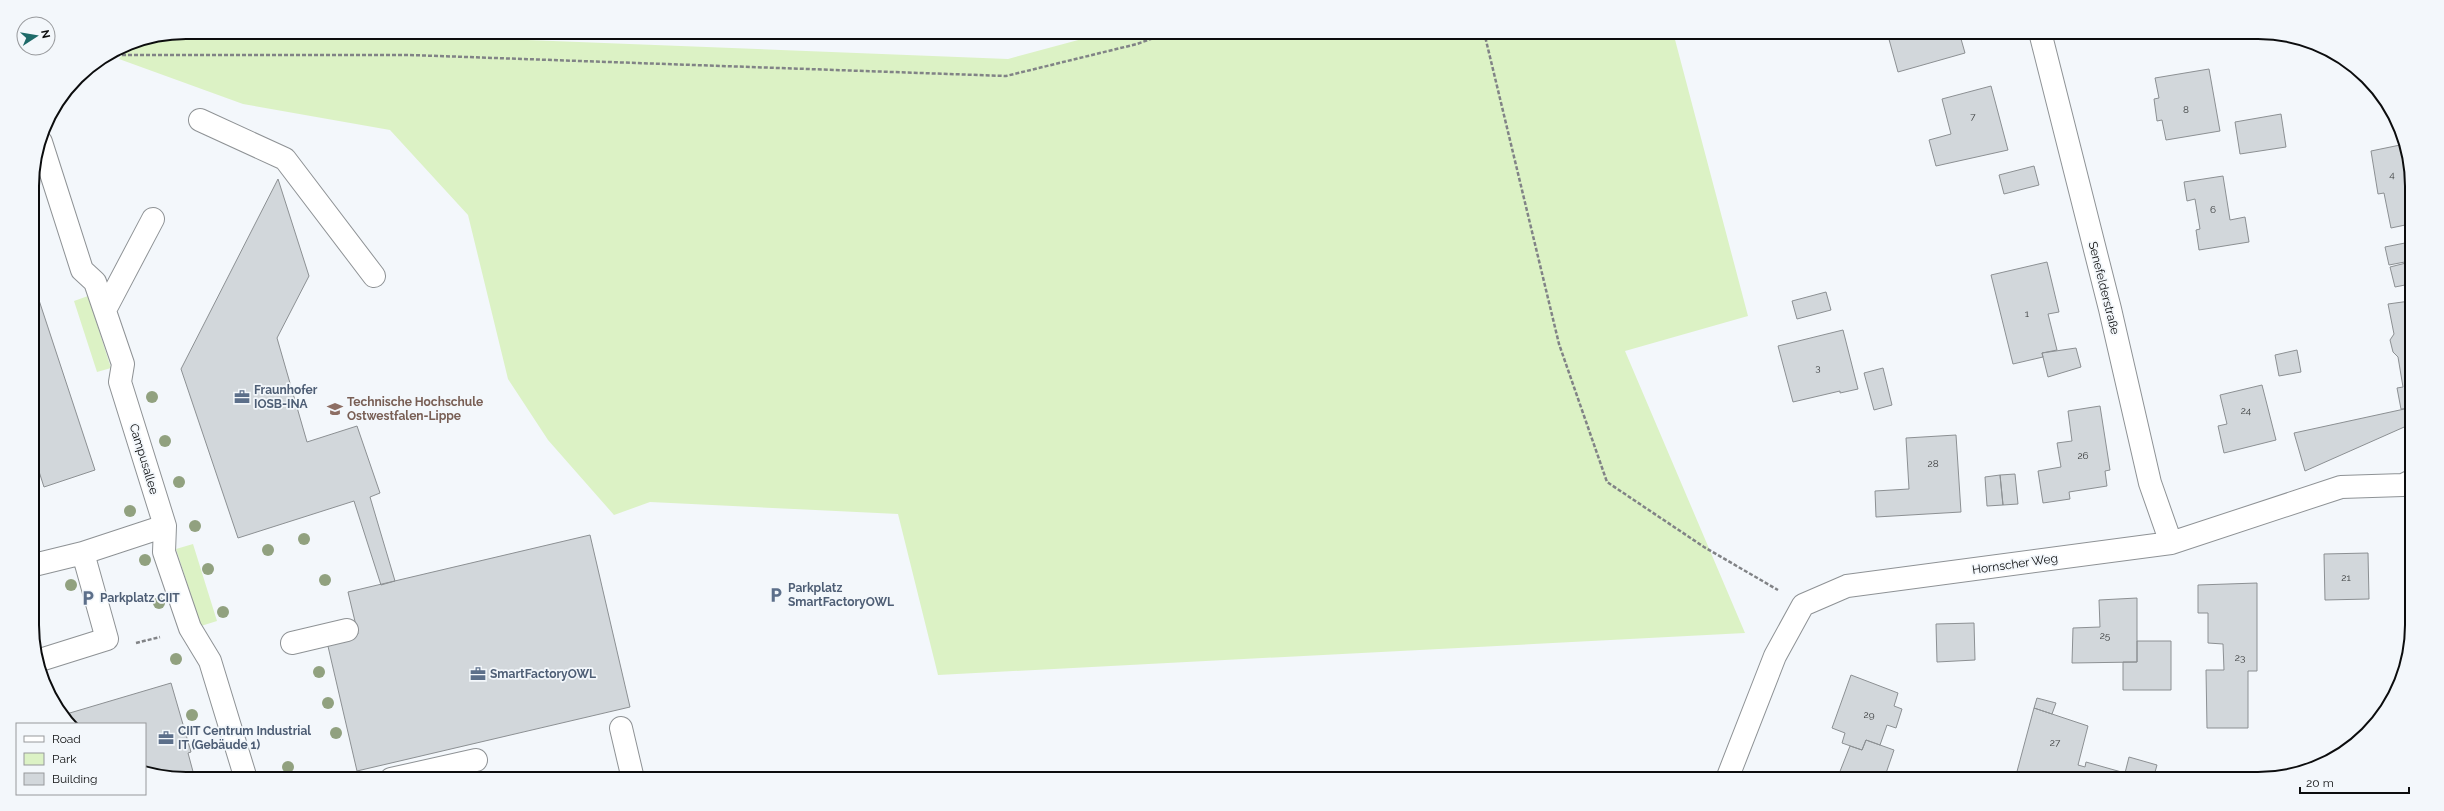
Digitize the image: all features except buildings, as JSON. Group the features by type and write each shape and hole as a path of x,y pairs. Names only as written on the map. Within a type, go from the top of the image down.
{"street":[{"name":"Senefelderstraße","path":"2042,39 2101,272 2150,483 2171,543"},
{"path":"200,120 285,159 374,276"},
{"name":"Campusallee","path":"44,150 82,270 95,282 123,364 120,382 165,526 164,552 190,628 210,662 244,772"},
{"path":"105,310 153,219"},
{"name":"Hornscher Weg","path":"1803,605 1847,586 2171,543 2340,487 2405,484"},
{"path":"39,563 83,553 165,526"},
{"path":"43,659 107,639 83,553"},
{"path":"1730,772 1776,656 1803,605"},
{"path":"292,643 348,630"},
{"path":"621,728 631,772"},
{"path":"422,772 476,760"}],"path":[{"path":"119,55 410,55 1006,76 1137,44 1151,39"},
{"path":"1486,39 1559,344 1607,482 1704,547 1803,605"},
{"path":"107,639 124,647 190,628"}],"green space":[{"path":"176,39 502,39 1008,59 1082,39 1675,39 1748,316 1625,351 1745,633 938,675 898,514 650,502 614,515 548,440 508,379 468,215 390,130 243,104 119,59 123,53 129,50 148,44"},
{"path":"88,296 111,368 97,372 74,301"},
{"path":"193,544 217,621 201,626 176,549"}],"place":[{"name":"Fraunhofer IOSB-INA","path":"242,397"},
{"name":"Technische Hochschule Ostwestfalen-Lippe","path":"335,409"},
{"name":"Parkplatz SmartFactoryOWL","path":"776,595"},
{"name":"Parkplatz CIIT","path":"88,598"},
{"name":"SmartFactoryOWL","path":"478,674"},
{"name":"CIIT Centrum Industrial IT (Gebäude 1)","path":"166,738"}]}
